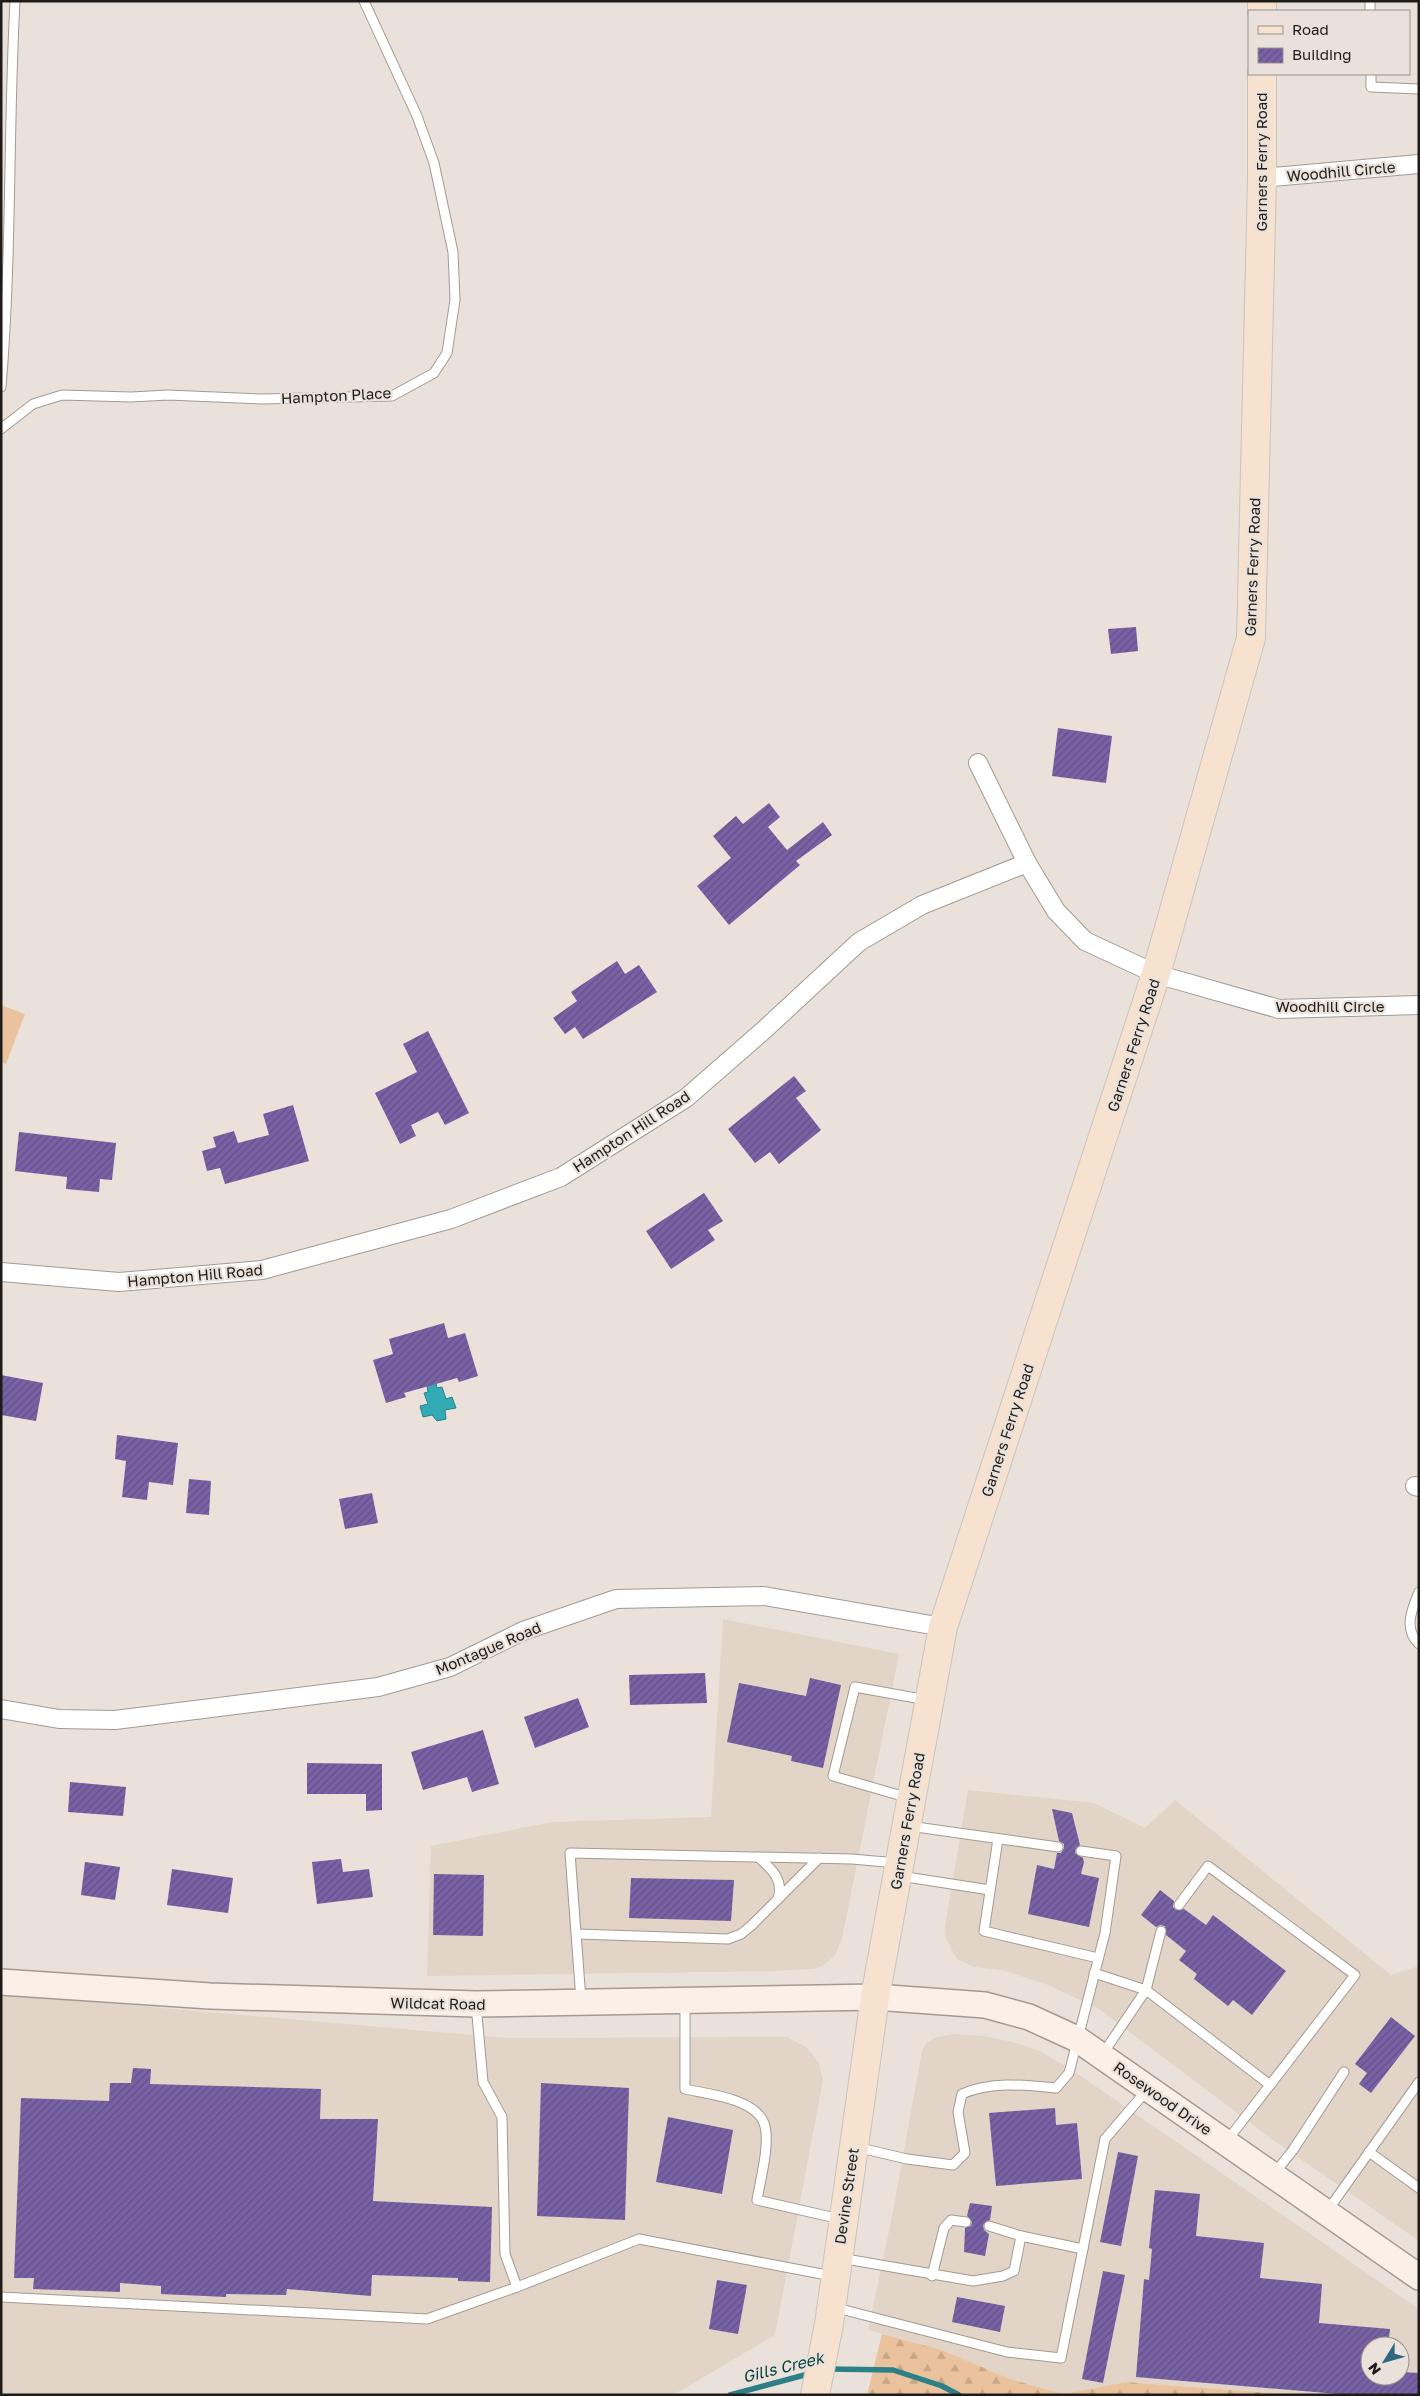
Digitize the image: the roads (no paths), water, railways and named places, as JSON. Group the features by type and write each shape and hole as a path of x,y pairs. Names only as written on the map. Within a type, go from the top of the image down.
{"main road":[{"name":"Garners Ferry Road","path":"875,1997 943,1627 1156,974 1252,638 1262,178 1262,75"},
{"name":"Wildcat Road","path":"1,1982 201,1996 476,2004 875,1997"},
{"name":"Rosewood Drive","path":"875,1997 985,2005 1029,2017 1077,2039 1419,2277"},
{"name":"Devine Street","path":"815,2395 830,2315 875,1997"}],"street":[{"name":"Woodhill Circle","path":"1262,178 1419,164"},
{"path":"978,763 1027,863 1056,911 1085,941 1156,974"},
{"name":"Hampton Hill Road","path":"1,1272 120,1282 262,1270 450,1219 561,1177 686,1098 764,1030 859,942 922,905 1027,863"},
{"name":"Woodhill Circle","path":"1156,974 1279,1009 1419,1005"},
{"name":"Montague Road","path":"1,1709 60,1719 116,1720 378,1687 450,1666 523,1631 616,1599 764,1596 943,1627"}],"lane":[{"path":"1,387 9,274 12,59 16,1"},
{"name":"Hampton Place","path":"1,429 33,404 62,395 131,397 168,395 262,398 392,396 434,373 447,353 455,300 454,252 431,155 417,116 364,1"},
{"path":"1371,75 1371,87 1419,88"},
{"path":"1419,1592 1411,1614 1410,1630 1414,1639 1419,1644"},
{"path":"912,1798 834,1776 854,1687 929,1700"},
{"path":"907,1826 1058,1847"},
{"path":"998,1839 984,1931 1098,1958"},
{"path":"854,2146 907,2158 953,2164 965,2153 958,2112 962,2094 975,2088 1028,2086 1056,2088 1069,2073 1105,1933 1116,1856 1081,1851"},
{"path":"582,2002 570,1853 819,1858 899,1869 990,1890"},
{"path":"758,1857 778,1879 781,1889 778,1899"},
{"path":"577,1934 728,1939 741,1934 819,1858"},
{"path":"1179,1905 1208,1866 1356,1975 1226,2142"},
{"path":"1101,2056 1146,1990 1160,1931"},
{"path":"1094,1973 1146,1990 1270,2085"},
{"path":"685,2000 685,2089 736,2101 751,2108 764,2123 765,2144 757,2200 843,2220"},
{"path":"476,2004 483,2082 502,2117 505,2254 517,2287"},
{"path":"1273,2175 1293,2150 1344,2072"},
{"path":"1326,2212 1419,2082"},
{"path":"830,2315 1007,2352 1061,2358 1105,2139 1149,2088"},
{"path":"1369,2152 1419,2188"},
{"path":"932,2276 944,2228 951,2220 966,2222"},
{"path":"989,2226 1021,2236 1083,2249"},
{"path":"1,2297 427,2319 517,2287 640,2239 836,2267 973,2281 1002,2276 1014,2271 1021,2236"}],"water":[{"path":"436,1383 437,1388 442,1387 446,1399 452,1397 456,1408 445,1410 446,1419 437,1421 432,1415 423,1417 420,1406 428,1404 424,1393 428,1392 427,1386"}],"waterway":[{"name":"Gills Creek","path":"829,2369 893,2370 942,2386 959,2395"},
{"name":"Gills Creek","path":"730,2395 812,2373"}]}
